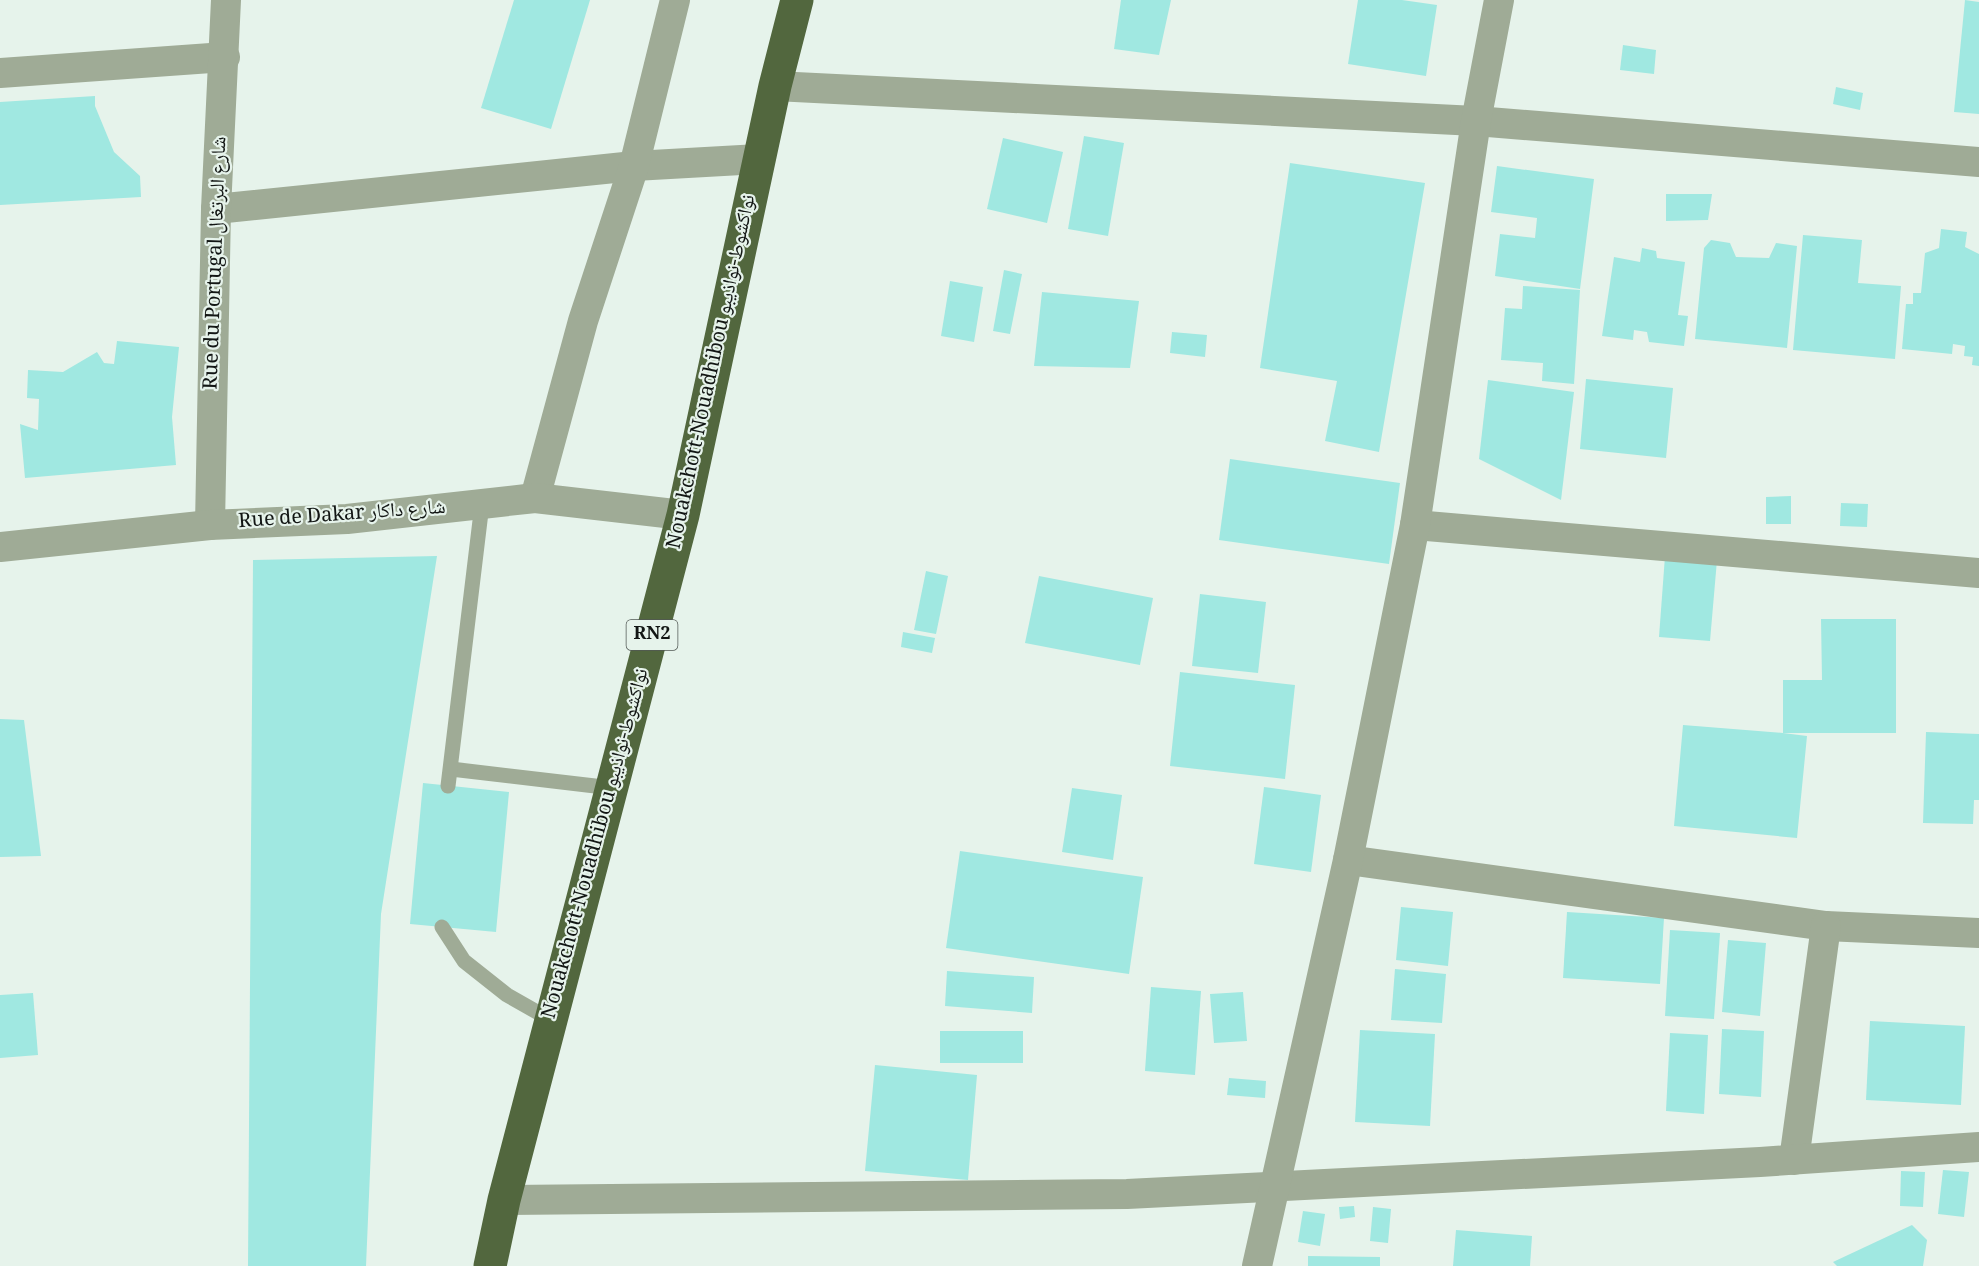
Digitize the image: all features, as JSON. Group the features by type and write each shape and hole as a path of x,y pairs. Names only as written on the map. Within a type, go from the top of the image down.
{"highway":[{"name":"Nouakchott-Nouadhibou نواكشوط-نواذيبو","path":"490,1266 504,1200 683,515 775,86 797,0"}],"street":[{"name":"Rue du Portugal شارع البرتغال","path":"210,525 216,209 225,57 225,0"},
{"path":"535,498 583,321 634,166 675,0"},
{"path":"1257,1266 1348,860 1415,525 1476,121 1499,0"},
{"path":"0,73 225,57"},
{"path":"775,86 1476,121 1979,162"},
{"path":"216,209 634,166 759,159"},
{"name":"Rue de Dakar شارع داكار","path":"0,547 210,525 347,519 535,498 683,515"},
{"path":"1415,525 1979,573"},
{"path":"1348,860 1826,926 1979,933"},
{"path":"1794,1160 1826,926"},
{"path":"504,1200 1127,1194 1794,1160 1979,1148"}],"lane":[{"path":"448,786 482,504"},
{"path":"451,769 612,788"},
{"path":"442,927 464,961 507,994 551,1020"}],"building":[{"path":"514,0 590,0 551,129 481,108"},
{"path":"1121,0 1171,0 1159,55 1114,49"},
{"path":"1358,0 1402,0 1437,5 1426,76 1348,64"},
{"path":"1965,0 1979,2 1979,114 1954,112"},
{"path":"1623,45 1656,50 1654,74 1620,70"},
{"path":"1836,87 1863,93 1860,110 1833,104"},
{"path":"95,96 95,106 114,152 140,176 141,197 0,205 0,102"},
{"path":"1084,136 1124,143 1108,236 1068,229"},
{"path":"1003,138 1063,152 1047,223 987,209"},
{"path":"1290,163 1425,183 1379,452 1325,441 1337,381 1260,368"},
{"path":"1497,166 1594,179 1580,289 1495,276 1500,234 1535,238 1537,218 1491,212"},
{"path":"1666,194 1712,194 1708,220 1666,221"},
{"path":"1941,229 1967,232 1965,247 1979,254 1979,366 1972,365 1973,357 1964,356 1965,346 1953,344 1952,354 1902,349 1906,304 1913,304 1913,293 1921,293 1925,253 1939,248"},
{"path":"1803,235 1862,240 1858,283 1901,286 1895,359 1793,350"},
{"path":"1711,240 1730,243 1736,257 1769,258 1776,243 1797,246 1787,348 1695,339 1704,248"},
{"path":"1642,248 1656,251 1657,258 1685,262 1678,315 1688,316 1684,346 1649,342 1647,332 1634,330 1633,340 1602,336 1614,257 1640,262"},
{"path":"1004,270 1022,274 1010,334 993,331"},
{"path":"950,281 983,287 974,342 941,336"},
{"path":"1523,286 1580,290 1574,384 1542,381 1543,363 1501,360 1505,308 1522,309"},
{"path":"1042,292 1139,301 1130,368 1034,366"},
{"path":"1172,332 1207,335 1205,357 1170,353"},
{"path":"117,341 179,347 172,417 176,465 25,478 20,424 38,430 39,399 27,398 28,370 63,372 97,352 104,363 114,364"},
{"path":"1586,379 1673,388 1666,458 1580,449"},
{"path":"1488,380 1574,392 1561,500 1479,459"},
{"path":"1230,459 1400,483 1389,564 1219,540"},
{"path":"1791,496 1791,524 1766,524 1766,497"},
{"path":"1841,503 1868,504 1867,527 1840,526"},
{"path":"437,556 381,914 366,1266 248,1266 253,560"},
{"path":"1665,556 1717,560 1710,641 1659,637"},
{"path":"926,571 948,576 936,634 914,630"},
{"path":"1039,576 1153,598 1140,665 1025,643"},
{"path":"1200,594 1266,602 1258,673 1192,666"},
{"path":"1821,619 1896,619 1896,733 1783,733 1783,680 1822,680"},
{"path":"903,632 935,638 932,653 901,647"},
{"path":"1180,672 1295,685 1285,779 1170,766"},
{"path":"0,719 24,720 41,856 0,857"},
{"path":"1683,725 1807,736 1797,838 1674,826"},
{"path":"1926,732 1979,734 1979,800 1974,800 1973,824 1923,823"},
{"path":"423,783 509,792 496,932 410,924"},
{"path":"1264,787 1321,795 1311,872 1254,864"},
{"path":"1072,788 1122,795 1113,860 1062,852"},
{"path":"960,851 1143,877 1129,974 946,948"},
{"path":"1401,907 1453,912 1448,966 1396,960"},
{"path":"1567,912 1664,918 1660,984 1563,978"},
{"path":"1670,930 1720,933 1714,1019 1665,1016"},
{"path":"1728,940 1766,943 1760,1016 1722,1012"},
{"path":"1395,969 1446,974 1442,1023 1391,1020"},
{"path":"947,971 1034,977 1032,1013 945,1006"},
{"path":"1151,987 1201,991 1195,1075 1145,1071"},
{"path":"1243,992 1247,1041 1214,1043 1210,994"},
{"path":"33,993 38,1055 0,1058 0,995"},
{"path":"1870,1021 1965,1026 1961,1105 1866,1100"},
{"path":"1722,1029 1764,1031 1761,1097 1719,1094"},
{"path":"1360,1030 1435,1034 1430,1126 1355,1122"},
{"path":"940,1031 1023,1031 1023,1063 940,1063"},
{"path":"1670,1033 1708,1035 1704,1114 1666,1111"},
{"path":"875,1065 977,1075 968,1180 865,1171"},
{"path":"1229,1078 1266,1081 1265,1098 1227,1095"},
{"path":"1943,1170 1969,1172 1964,1217 1938,1214"},
{"path":"1901,1171 1925,1172 1923,1207 1900,1206"},
{"path":"1354,1206 1355,1217 1340,1219 1339,1207"},
{"path":"1373,1207 1391,1209 1388,1243 1370,1241"},
{"path":"1303,1211 1325,1214 1320,1246 1298,1242"},
{"path":"1912,1225 1927,1240 1923,1266 1837,1266 1833,1262"},
{"path":"1456,1230 1532,1236 1530,1266 1453,1266"},
{"path":"1308,1256 1380,1257 1380,1266 1308,1266"}]}
